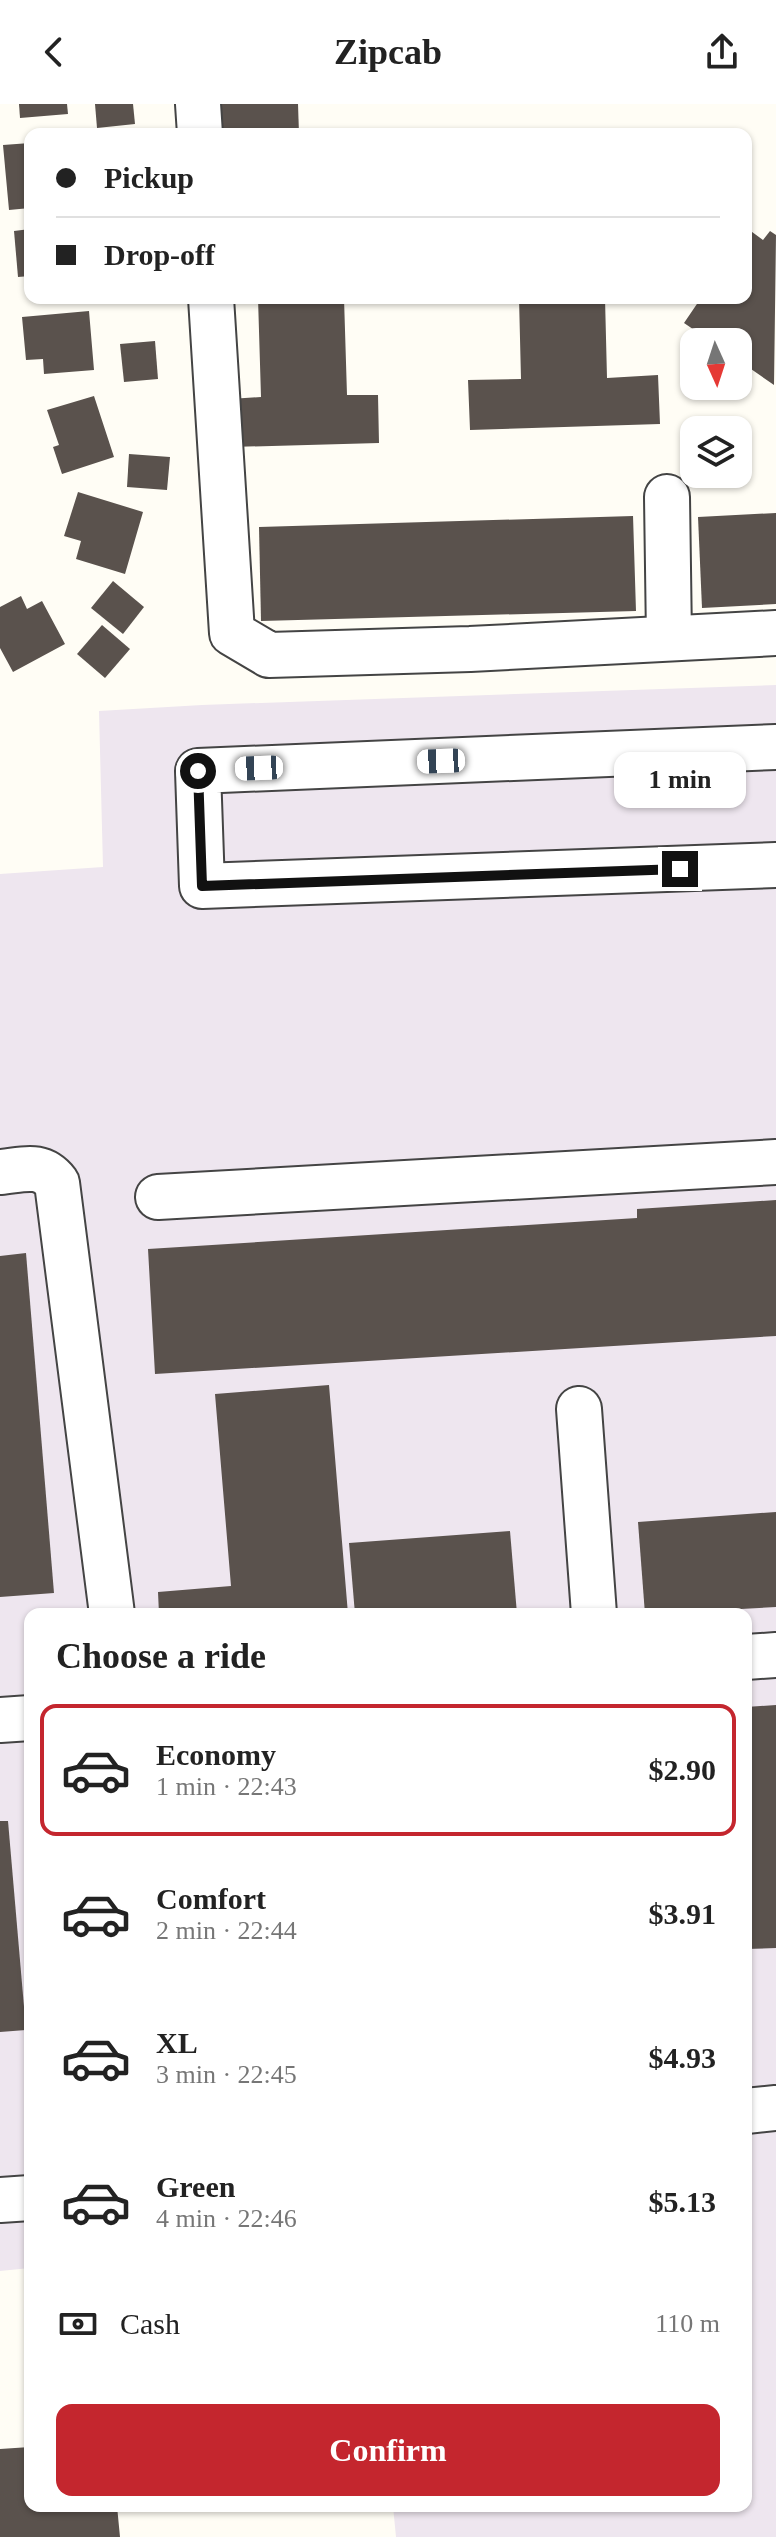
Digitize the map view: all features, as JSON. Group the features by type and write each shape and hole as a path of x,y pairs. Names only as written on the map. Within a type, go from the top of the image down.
{"street":[{"path":"198,104 200,128"},
{"path":"211,304 232,633 245,643 269,655 470,649 776,633"},
{"path":"667,497 669,638"},
{"path":"776,747 198,771 202,886 776,865"},
{"path":"158,1197 776,1162"},
{"path":"0,1172 41,1169 57,1183 111,1602"},
{"path":"579,1409 594,1608"},
{"path":"752,1657 776,1655"},
{"path":"0,1720 24,1718"},
{"path":"752,2110 776,2108"},
{"path":"0,2200 24,2198"}],"shaded area":[{"path":"776,685 776,2537 396,2537 394,2512 752,2512 752,1608 24,1608 24,2269 0,2271 0,874 103,867 99,711"}],"building":[{"path":"19,104 67,104 68,114 20,118"},
{"path":"95,104 133,104 135,124 97,128"},
{"path":"213,104 298,104 299,128 214,128"},
{"path":"24,143 24,209 9,210 3,145"},
{"path":"24,230 24,276 18,277 14,231"},
{"path":"770,231 776,235 774,385 752,370 752,328 691,328 684,323 697,304 752,304 752,232 763,240"},
{"path":"258,304 344,304 347,395 378,395 379,443 231,447 230,399 261,397"},
{"path":"519,304 605,304 607,378 658,375 660,424 470,430 468,380 521,379"},
{"path":"89,311 94,370 44,374 43,359 26,360 22,317"},
{"path":"155,341 158,379 124,382 120,344"},
{"path":"94,396 114,457 62,474 53,447 59,445 47,410"},
{"path":"129,454 170,457 167,490 127,487"},
{"path":"78,492 143,512 125,574 76,559 81,541 64,536"},
{"path":"776,513 776,604 702,608 698,517"},
{"path":"633,516 636,611 261,621 259,527"},
{"path":"113,581 144,607 123,634 91,608"},
{"path":"21,596 27,609 42,601 65,644 13,672 0,648 0,607"},
{"path":"102,625 130,649 105,678 77,654"},
{"path":"776,1200 776,1336 155,1374 148,1249 637,1218 637,1209"},
{"path":"26,1253 54,1593 0,1597 0,1256"},
{"path":"329,1385 348,1608 159,1608 158,1592 231,1586 215,1394"},
{"path":"776,1512 776,1607 645,1608 638,1522"},
{"path":"510,1531 516,1608 354,1608 349,1543"},
{"path":"776,1705 776,1948 752,1949 752,1707"},
{"path":"0,1821 8,1821 24,2030 0,2032"},
{"path":"24,2447 24,2512 118,2512 120,2537 0,2537 0,2449"}],"route":[{"path":"198,771 202,886 680,869"}]}
